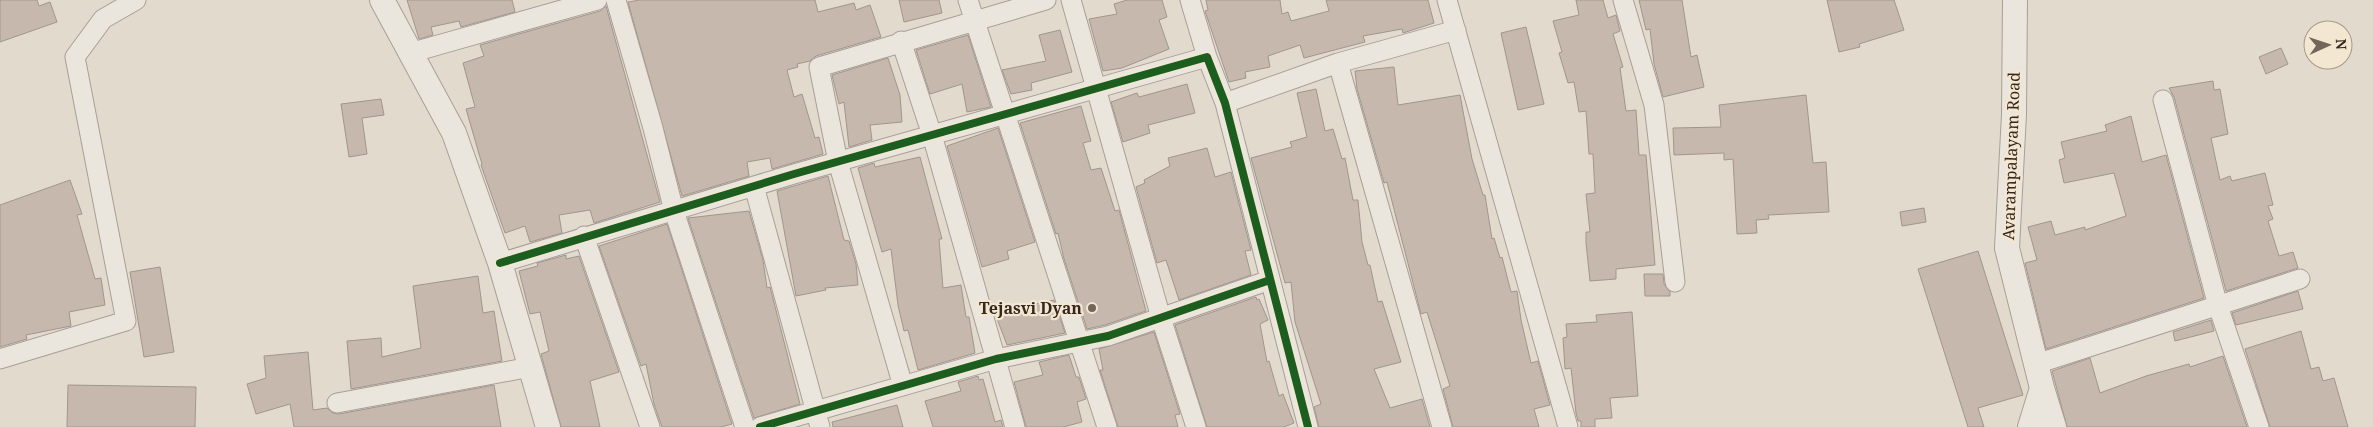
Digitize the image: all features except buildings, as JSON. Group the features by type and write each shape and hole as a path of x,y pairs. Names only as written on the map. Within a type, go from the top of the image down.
{"street":[{"path":"0,359 126,320 75,58 103,19 136,0"},
{"path":"382,0 454,133 500,263 548,427"},
{"path":"410,53 597,0"},
{"path":"616,0 653,128 674,211 745,427"},
{"path":"968,0 1106,427"},
{"path":"902,386 838,162 819,66 1046,0"},
{"path":"1071,0 1161,318 1196,427"},
{"path":"1190,0 1207,57 1225,103 1305,426"},
{"path":"1448,0 1568,427"},
{"path":"1623,0 1654,105 1675,282"},
{"name":"Avarampalayam Road","path":"2015,0 2014,114 2007,248 2042,388 2054,427"},
{"path":"1225,103 1338,63 1456,30"},
{"path":"901,41 932,135 1015,427"},
{"path":"500,263 754,186 1207,57"},
{"path":"1338,63 1442,427"},
{"path":"2163,100 2218,306 2259,427"},
{"path":"754,186 818,419"},
{"path":"584,236 650,427"},
{"path":"2036,364 2300,279"},
{"path":"760,427 818,419 902,386 996,359 1108,336 1270,280"},
{"path":"336,403 531,367"},
{"path":"2030,427 2042,388"}],"cycle path":[{"path":"500,263 794,174 1207,57 1225,103 1308,427"},
{"path":"760,427 996,359 1108,336 1270,280"}],"place":[{"name":"Tejasvi Dyan","path":"1092,308"}]}
